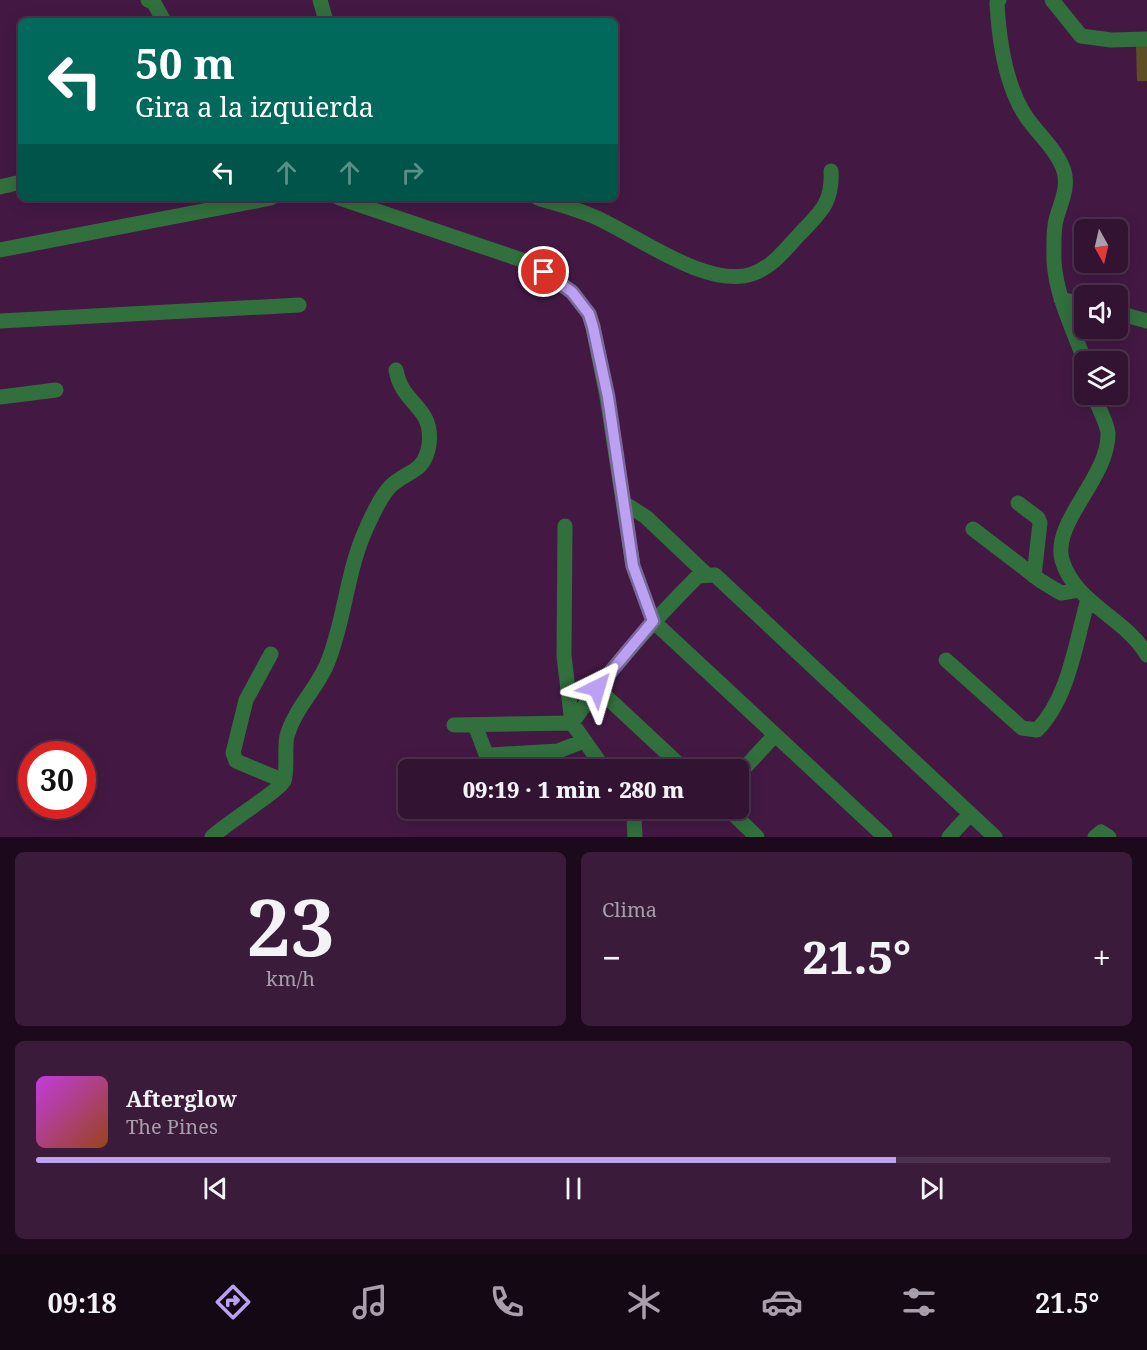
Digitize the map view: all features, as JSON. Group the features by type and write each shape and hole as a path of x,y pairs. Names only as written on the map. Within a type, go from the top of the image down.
{"street":[{"path":"147,0 154,3 162,18"},
{"path":"320,0 325,18"},
{"path":"999,0 997,3 999,29 1017,100 1026,117 1053,150 1064,171 1064,195 1056,222 1054,260 1060,298 1081,351"},
{"path":"1052,0 1081,36 1111,40 1147,39"},
{"path":"547,201 594,217 712,275 750,275 773,263 828,203 832,186 831,171"},
{"path":"0,187 18,183"},
{"path":"0,250 255,201"},
{"path":"348,201 528,262 572,292 589,314 593,327 608,397 633,566 653,621 885,837"},
{"path":"1060,298 1074,302"},
{"path":"0,321 299,305"},
{"path":"1128,316 1147,321"},
{"path":"212,837 248,808 276,791 284,781 289,731 294,716 327,665 359,543 375,508 388,488 419,469 429,446 427,419 400,387 396,370"},
{"path":"0,397 56,390"},
{"path":"1098,405 1108,432 1105,453 1096,477 1065,531 1062,559 1083,594 1119,623 1147,655"},
{"path":"624,503 646,518 706,574"},
{"path":"1018,503 1038,518 1040,523 1034,576"},
{"path":"565,526 564,656 572,723 596,759"},
{"path":"974,529 1034,576 1061,593 1083,594"},
{"path":"572,723 597,688 653,621 698,576 715,575 995,837"},
{"path":"946,660 1022,728 1037,730 1052,711 1062,688 1083,594"},
{"path":"271,654 246,700 233,753 236,761 284,781"},
{"path":"597,688 673,759"},
{"path":"454,725 572,723"},
{"path":"475,725 486,754 489,755 558,751 584,741"},
{"path":"749,763 774,736"},
{"path":"949,837 970,814"},
{"path":"634,819 635,837"},
{"path":"738,819 757,837"},
{"path":"1095,837 1101,832 1109,837"}],"shaded area":[{"path":"1147,45 1147,81 1137,81 1136,46"}],"route":[{"path":"544,272 560,281 572,292 589,314 608,397 633,566 653,621 597,688"}]}
